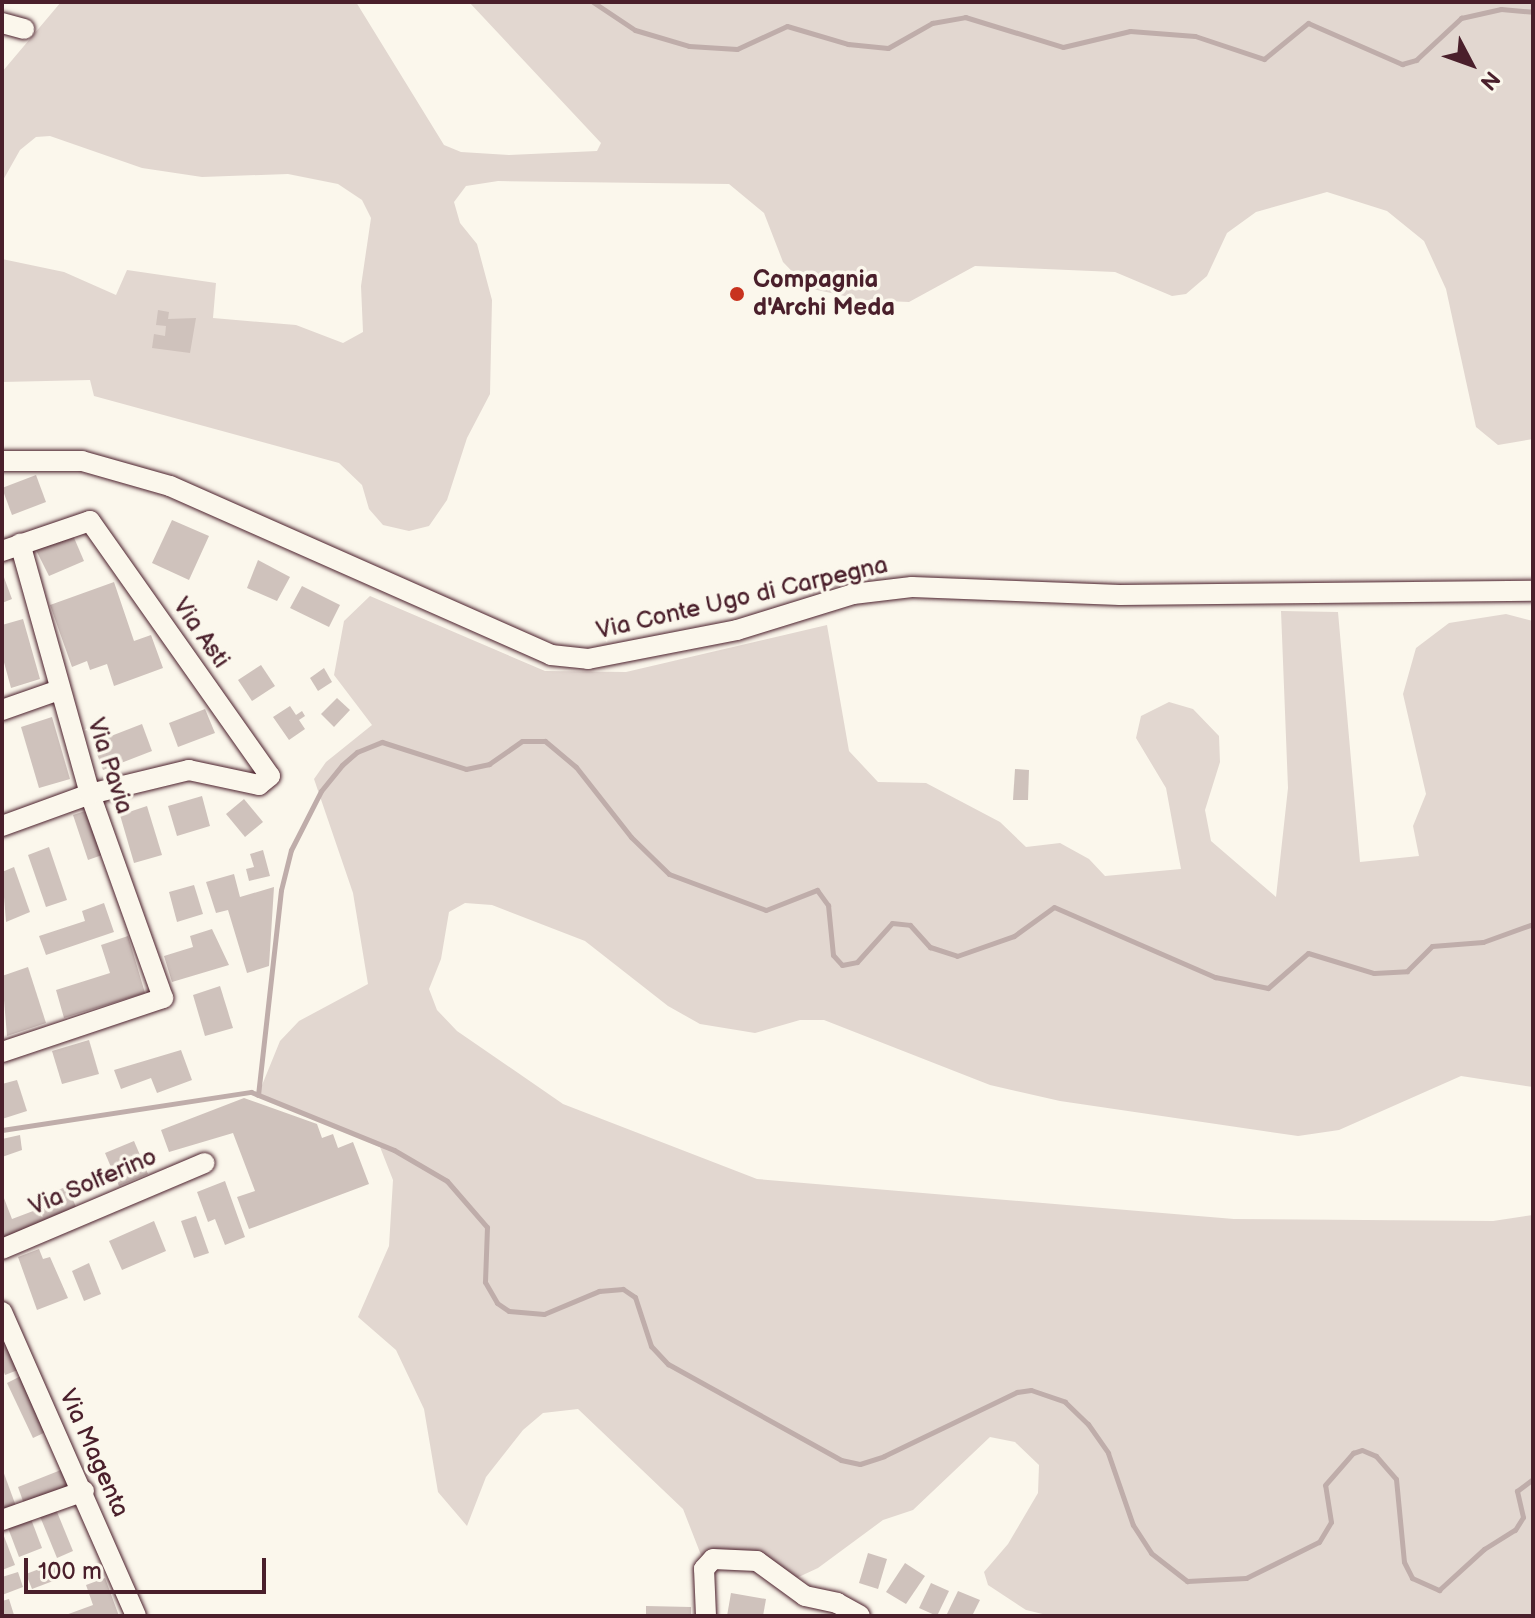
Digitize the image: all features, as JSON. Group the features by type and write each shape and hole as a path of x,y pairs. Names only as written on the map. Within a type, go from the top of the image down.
{"street":[{"path":"2,23 24,29"},
{"name":"Via Conte Ugo di Carpegna","path":"2,461 82,461 170,486 551,655 588,659 737,630 853,594 912,587 1120,595 1533,591"},
{"name":"Via Asti","path":"11,548 90,521 270,776 259,785 189,770 90,794"},
{"name":"Via Pavia","path":"2,1052 163,998 90,794 11,548"},
{"path":"2,710 59,690"},
{"path":"2,826 90,794"},
{"name":"Via Solferino","path":"2,1249 205,1163"},
{"name":"Via Magenta","path":"2,1312 84,1491 136,1616"},
{"path":"2,1520 84,1491"},
{"path":"706,1616 704,1569 713,1559 757,1561 805,1596 837,1603 860,1616"}],"shaded area":[{"path":"61,2 356,2 444,145 461,152 509,155 597,151 601,143 469,2 1533,2 1533,439 1498,445 1476,427 1446,289 1424,241 1387,211 1327,192 1256,212 1227,233 1207,276 1186,294 1172,296 1115,272 975,266 909,302 863,300 808,288 783,262 764,213 729,184 498,181 466,186 454,202 460,223 477,244 492,300 490,394 467,438 447,500 429,526 409,531 383,525 369,509 362,485 339,463 94,396 90,380 2,382 2,259 64,272 116,295 127,270 216,283 213,318 296,325 343,343 363,332 361,286 371,218 362,200 338,184 288,174 202,177 142,168 50,136 36,137 20,150 2,182 2,72"},
{"path":"370,596 545,671 626,672 827,625 849,751 878,782 926,783 1000,822 1026,847 1060,843 1089,859 1105,876 1181,869 1166,788 1136,738 1141,716 1169,702 1193,709 1219,736 1220,762 1205,810 1211,841 1276,897 1288,788 1281,611 1338,612 1360,862 1419,856 1413,826 1426,794 1403,694 1416,648 1449,623 1506,614 1533,621 1533,1087 1461,1076 1339,1130 1298,1136 1060,1101 990,1085 824,1020 800,1020 755,1033 700,1024 668,1006 585,941 492,905 465,903 449,912 441,959 429,989 437,1010 457,1031 563,1104 757,1179 1234,1219 1493,1221 1533,1215 1533,1616 1051,1616 1026,1610 988,1585 984,1572 1008,1544 1038,1493 1039,1465 1015,1442 990,1437 913,1510 883,1520 818,1568 790,1581 726,1552 701,1555 683,1509 578,1409 543,1413 523,1430 486,1477 467,1526 438,1492 424,1409 396,1350 358,1317 389,1246 393,1180 380,1147 258,1095 280,1041 299,1021 368,984 353,893 314,779 326,762 372,725 334,675 344,621"}],"building":[{"path":"158,310 169,312 168,319 196,318 190,353 152,348 154,334 165,336 166,326 156,325"},
{"path":"36,475 46,502 12,515 2,488"},
{"path":"172,520 209,536 189,580 152,563"},
{"path":"72,533 84,561 49,576 36,550"},
{"path":"258,560 290,577 277,601 247,588"},
{"path":"2,572 12,599 2,603"},
{"path":"114,582 134,641 151,635 163,668 114,686 107,664 90,670 87,661 72,667 50,605"},
{"path":"302,586 340,605 329,627 290,608"},
{"path":"23,619 40,679 11,688 2,655 2,625"},
{"path":"261,665 275,686 252,701 238,680"},
{"path":"324,668 332,682 318,691 310,678"},
{"path":"337,698 350,710 334,727 321,714"},
{"path":"290,706 296,715 302,711 305,716 299,720 305,729 289,740 273,717"},
{"path":"205,709 215,733 178,747 169,723"},
{"path":"52,717 70,779 39,788 21,727"},
{"path":"142,724 152,751 103,770 93,743"},
{"path":"1015,769 1029,770 1028,800 1013,800"},
{"path":"202,796 210,826 177,836 168,806"},
{"path":"244,799 263,822 245,837 226,814"},
{"path":"147,806 162,855 134,863 120,815"},
{"path":"91,809 105,854 88,860 73,815"},
{"path":"49,847 67,900 46,907 28,855"},
{"path":"263,850 270,876 249,881 246,869 254,867 250,854"},
{"path":"14,867 30,912 6,922 2,872"},
{"path":"234,874 240,897 274,887 269,966 247,973 228,910 216,913 206,882"},
{"path":"194,885 203,914 177,922 169,892"},
{"path":"104,903 114,932 46,955 39,936 85,921 82,911"},
{"path":"212,929 229,965 172,982 164,956 193,947 190,936"},
{"path":"128,936 145,993 64,1018 56,990 110,973 101,945"},
{"path":"28,967 46,1023 7,1036 2,976"},
{"path":"220,986 233,1028 205,1036 193,995"},
{"path":"89,1040 99,1074 62,1084 52,1051"},
{"path":"181,1050 192,1080 157,1093 151,1078 121,1089 114,1070"},
{"path":"17,1080 27,1111 2,1119 2,1084"},
{"path":"244,1098 317,1124 322,1138 333,1134 338,1148 353,1142 369,1184 249,1229 237,1197 255,1191 233,1133 169,1152 161,1130"},
{"path":"20,1135 22,1150 2,1157 2,1139"},
{"path":"134,1141 148,1174 119,1186 105,1153"},
{"path":"225,1181 245,1237 225,1245 215,1219 208,1222 197,1192"},
{"path":"68,1186 77,1210 2,1239 2,1193 12,1219 57,1202 53,1192"},
{"path":"196,1216 209,1253 194,1258 181,1221"},
{"path":"154,1221 166,1251 122,1270 109,1241"},
{"path":"39,1249 43,1259 50,1257 68,1298 37,1310 18,1257"},
{"path":"89,1263 101,1294 84,1301 72,1271"},
{"path":"2,1335 23,1368 5,1375 2,1367"},
{"path":"23,1375 50,1430 33,1438 7,1383"},
{"path":"2,1468 17,1509 2,1515"},
{"path":"66,1468 73,1487 24,1504 18,1487"},
{"path":"55,1507 73,1551 57,1558 39,1514"},
{"path":"31,1519 42,1548 19,1557 8,1528"},
{"path":"2,1531 15,1565 2,1570"},
{"path":"868,1553 887,1559 878,1589 859,1583"},
{"path":"55,1563 61,1578 32,1589 26,1574"},
{"path":"905,1563 925,1576 906,1604 886,1592"},
{"path":"18,1572 23,1587 2,1595 2,1577"},
{"path":"105,1578 119,1616 63,1616 93,1605 86,1585"},
{"path":"931,1583 949,1591 937,1616 919,1608"},
{"path":"958,1591 980,1600 972,1616 946,1616"},
{"path":"731,1593 766,1599 763,1616 727,1616"},
{"path":"9,1599 14,1615 2,1616 2,1601"},
{"path":"646,1606 691,1607 691,1616 646,1616"}],"waterway":[{"path":"593,2 635,30 689,46 737,49 787,26 848,44 888,48 932,23 965,17 1063,47 1130,31 1195,36 1264,59 1308,23 1402,64 1416,60 1461,18 1501,9 1533,12"},
{"path":"258,1095 281,890 291,850 321,791 342,765 357,752 382,742 466,769 489,764 522,741 545,741 576,767 631,837 669,874 766,910 817,890 828,905 833,955 842,965 857,962 892,923 910,925 930,947 957,956 1014,936 1054,907 1215,977 1268,988 1308,953 1374,973 1407,971 1432,946 1483,942 1533,924"},
{"path":"2,1130 251,1092 394,1150 447,1181 487,1227 485,1282 497,1303 509,1311 544,1314 599,1291 623,1289 635,1297 651,1346 668,1364 841,1460 860,1464 884,1456 1017,1392 1031,1390 1065,1402 1088,1424 1108,1453 1133,1525 1151,1553 1187,1581 1246,1578 1319,1542 1331,1522 1325,1485 1353,1453 1362,1450 1376,1456 1396,1479 1404,1562 1412,1578 1439,1590 1484,1549 1515,1530 1523,1517 1517,1491 1533,1479"}],"place":[{"name":"Compagnia d'Archi Meda","path":"737,294"}]}
